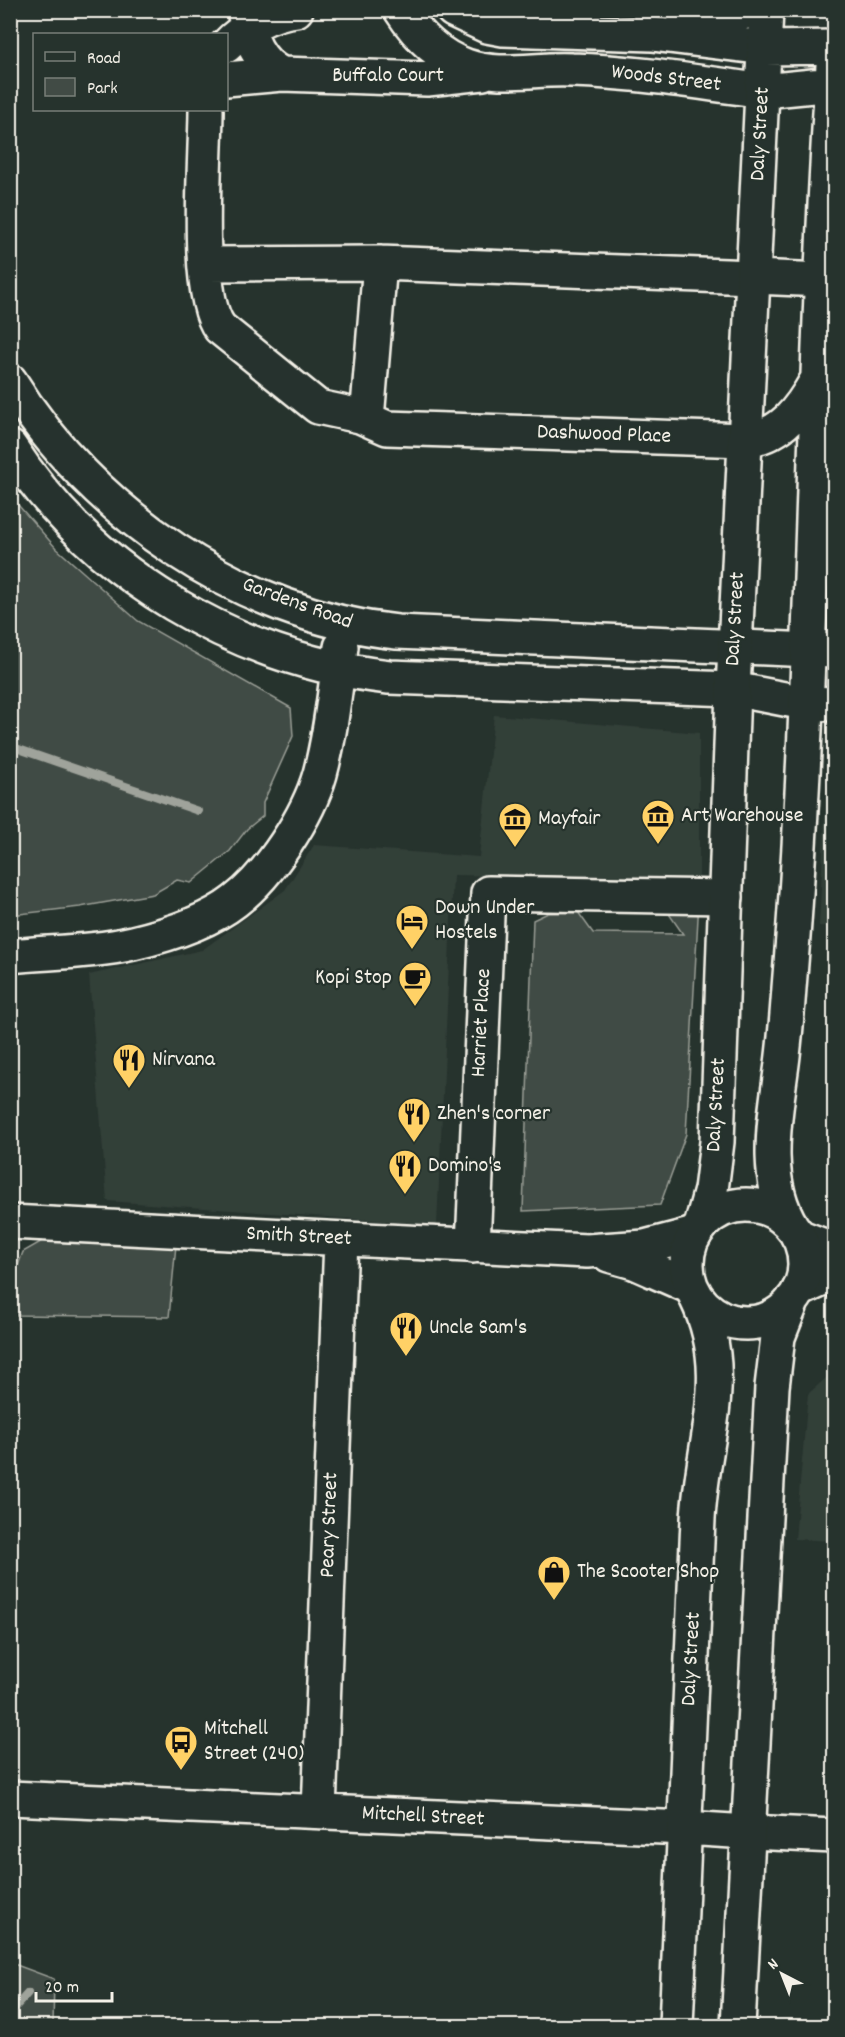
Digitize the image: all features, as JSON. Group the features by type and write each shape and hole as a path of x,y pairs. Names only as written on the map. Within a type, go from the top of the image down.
{"street":[{"path":"282,74 267,65 239,28 296,10"},
{"name":"Woods Street","path":"401,10 428,44 445,56 465,65 494,72 569,70 661,75 763,91 834,84"},
{"name":"Woods Street","path":"460,15 503,29 664,34 723,20 751,10"},
{"name":"Daly Street","path":"698,1230 711,1190 717,1142 733,689 766,10"},
{"path":"445,56 460,15"},
{"path":"569,70 571,31"},
{"name":"Woods Street","path":"652,34 765,48 834,49"},
{"path":"738,2026 772,1387 778,1337 796,1295 805,1258 795,1232 782,1211 778,1195 773,1129 820,704 817,380 834,49"},
{"name":"Buffalo Court","path":"228,79 282,74 417,79 494,72"},
{"name":"Dashwood Place","path":"206,111 205,264 210,308 220,328 318,407 367,419 387,428 746,440 764,438 785,424 806,399 817,380"},
{"path":"205,264 380,263 822,280"},
{"path":"367,419 380,263"},
{"name":"Gardens Road","path":"10,381 47,433 75,466 135,522 171,548 208,568 297,609 345,624 397,632 821,650"},
{"path":"10,447 39,486 73,524 110,558 183,610 269,650 338,669 389,677 733,689 820,704"},
{"path":"10,956 131,943 187,927 234,902 266,869 311,800 322,764 345,624"},
{"path":"499,681 500,636"},
{"name":"Harriet Place","path":"473,1246 488,893 726,897"},
{"path":"834,1250 795,1232 771,1211 748,1205 722,1210 698,1230 688,1254 694,1292 705,1307 723,1319 749,1323 773,1316 796,1295 834,1274"},
{"name":"Smith Street","path":"10,1222 587,1251 645,1247 698,1230"},
{"name":"Peary Street","path":"319,1811 341,1240"},
{"name":"Smith Street","path":"587,1251 634,1262 694,1292"},
{"name":"Daly Street","path":"676,2026 699,1503 716,1391 710,1329 694,1292"},
{"name":"Mitchell Street","path":"10,1798 834,1836"}],"shaded area":[{"path":"494,715 699,733 699,879 453,875 437,1225 107,1201 89,975 202,950 285,890 314,845 479,857"},
{"path":"834,762 834,927 819,926 826,792"},
{"path":"834,1371 834,1541 795,1539 808,1394"}],"green space":[{"path":"11,497 56,548 138,621 291,708 293,736 263,803 263,816 247,829 230,851 191,883 177,880 153,894 80,907 11,915"},
{"path":"699,900 686,1134 660,1205 523,1211 533,920 548,913 578,912 593,933 683,934 667,911"},
{"path":"44,1240 176,1245 169,1317 16,1315 17,1268 23,1252"},
{"path":"11,1963 54,1979 53,2026 11,2026"}],"waterway":[{"path":"10,746 198,811"},
{"path":"10,2013 28,1993"}],"place":[{"name":"Art Warehouse","path":"658,845"},
{"name":"Mayfair","path":"515,848"},
{"name":"Down Under Hostels","path":"412,950"},
{"name":"Kopi Stop","path":"415,1007"},
{"name":"Nirvana","path":"129,1089"},
{"name":"Zhen's corner","path":"414,1143"},
{"name":"Domino's","path":"405,1195"},
{"name":"Uncle Sam's","path":"406,1357"},
{"name":"The Scooter Shop","path":"554,1601"},
{"name":"Mitchell Street (240)","path":"181,1771"}]}
